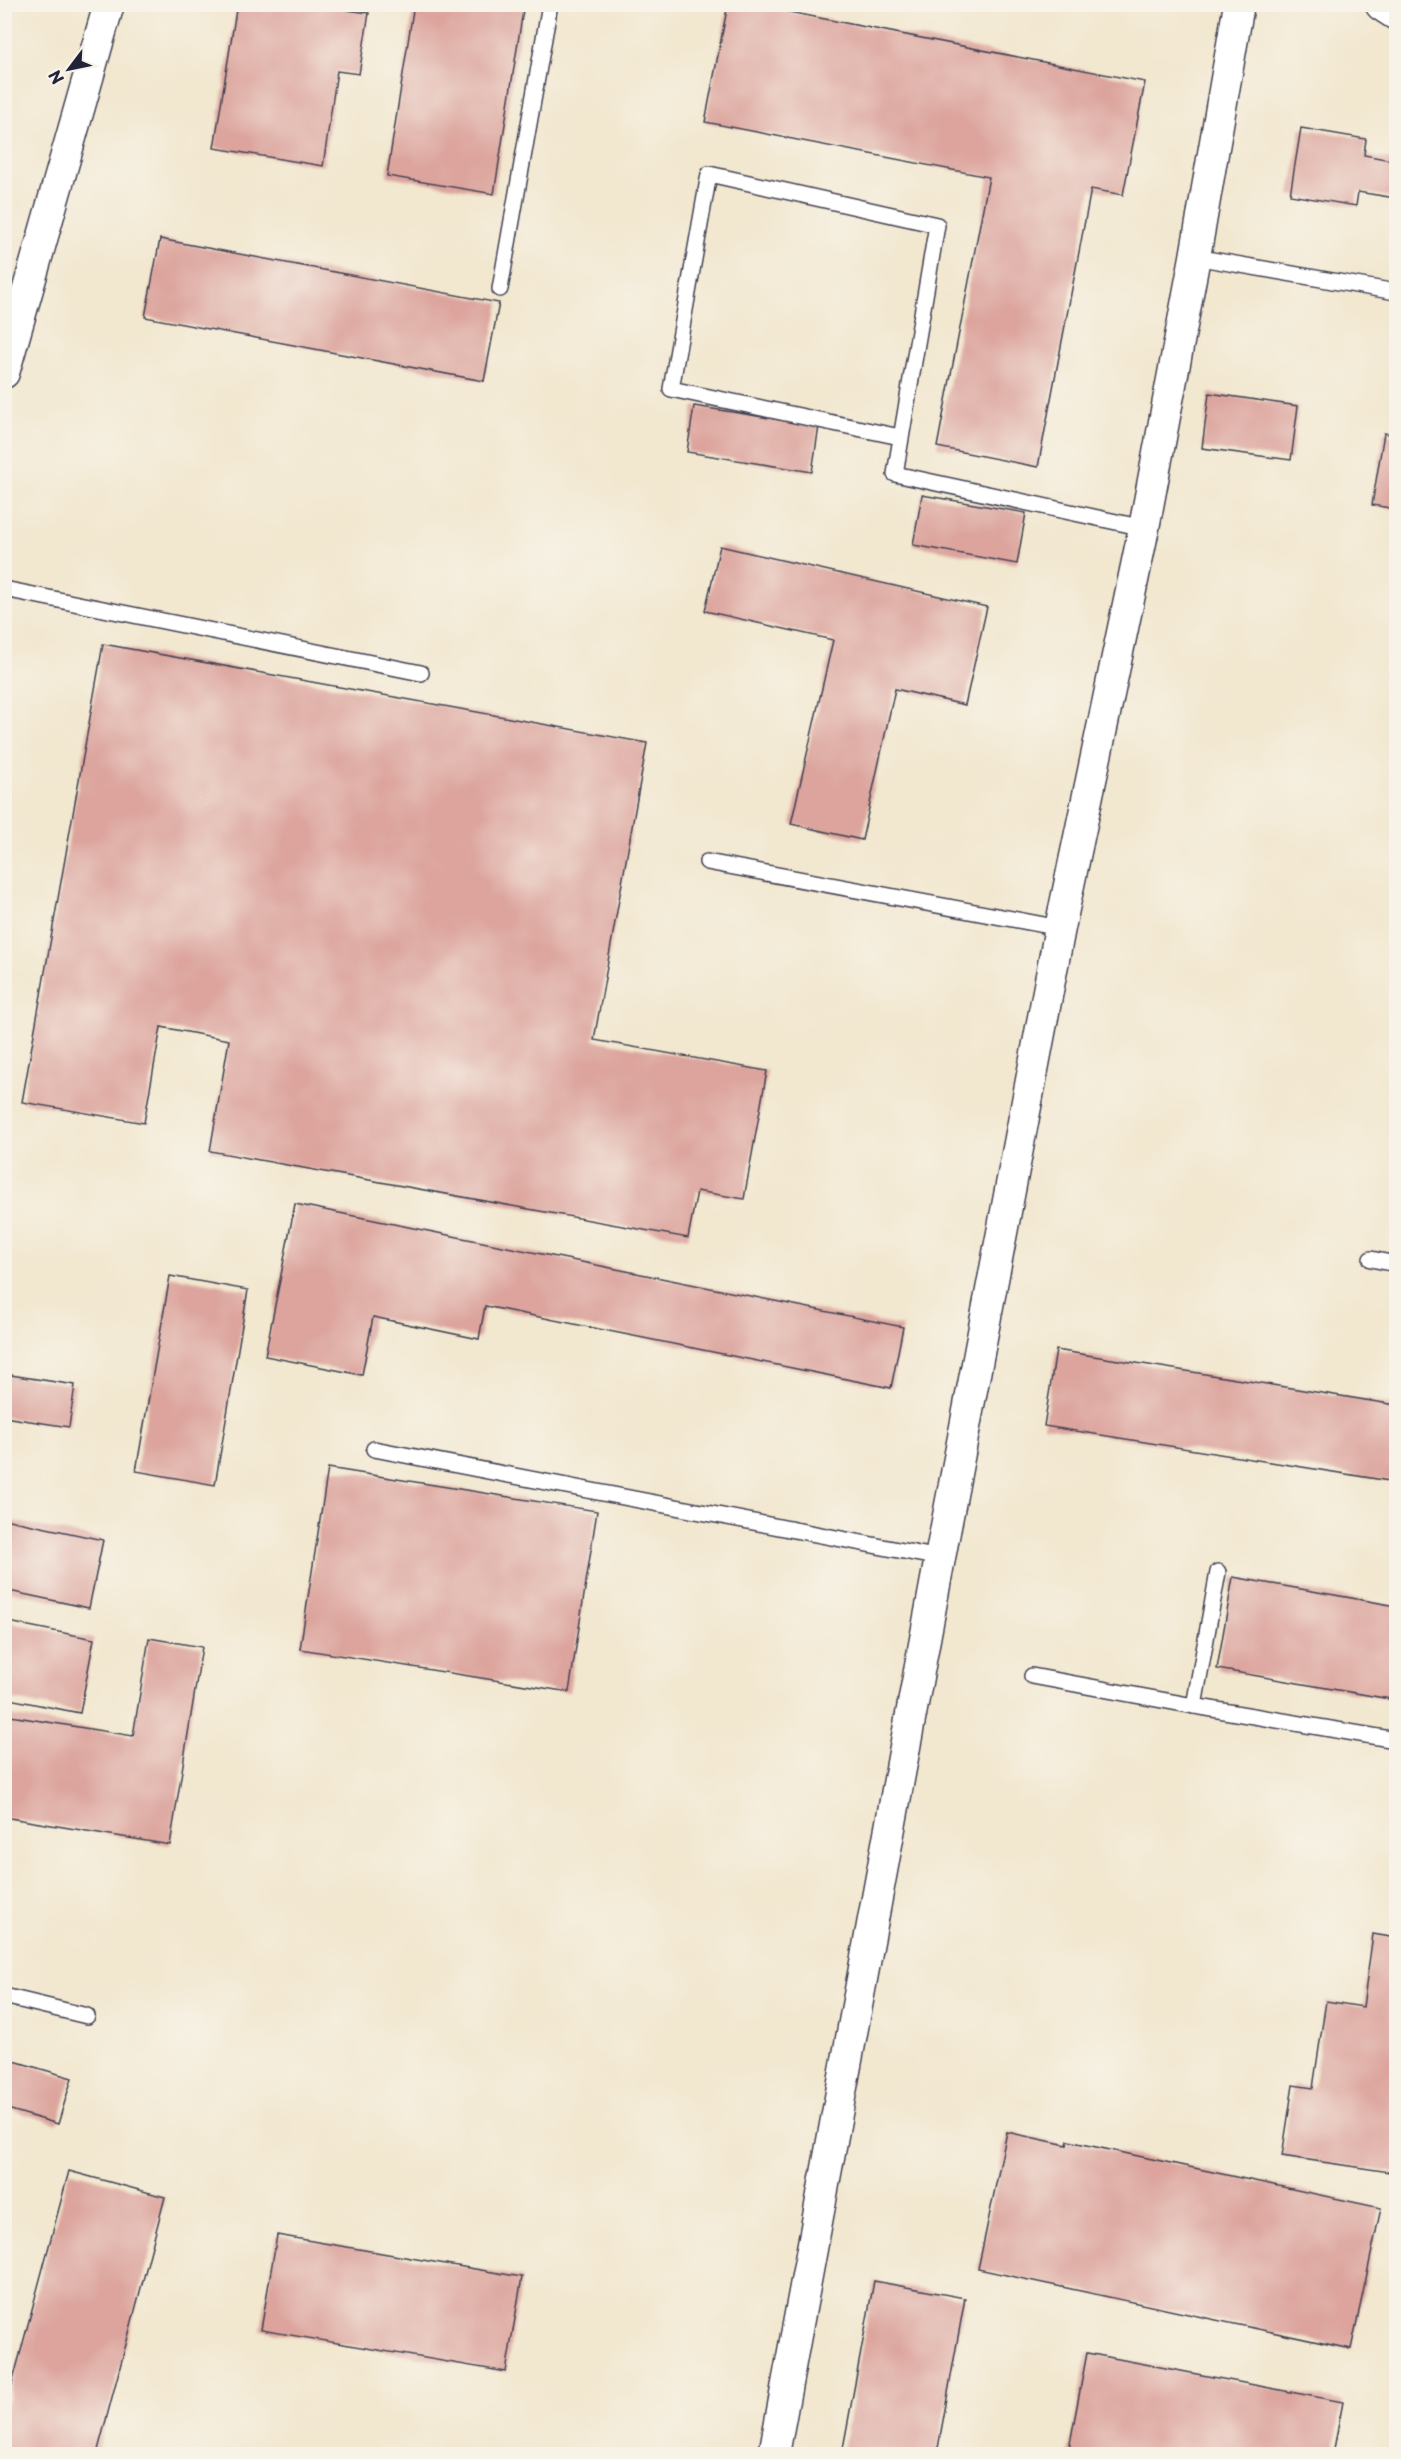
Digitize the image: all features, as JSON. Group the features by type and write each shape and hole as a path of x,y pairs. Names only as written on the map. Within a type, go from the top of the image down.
{"main road":[{"path":"1382,4 1396,13"}],"street":[{"path":"4,373 109,4"},
{"path":"774,2454 940,1558 1060,928 1144,528 1195,257 1239,4"}],"lane":[{"path":"500,289 550,4"},
{"path":"900,436 671,389 709,174 937,225 895,474 1144,528"},
{"path":"1195,257 1396,292"},
{"path":"4,589 421,673"},
{"path":"707,862 1060,928"},
{"path":"1371,1259 1396,1264"},
{"path":"374,1449 940,1558"},
{"path":"1194,1706 1218,1572"},
{"path":"1032,1676 1396,1740"},
{"path":"4,1996 87,2016"}],"building":[{"path":"237,4 348,4 347,10 369,13 359,74 337,71 323,166 214,148"},
{"path":"414,4 524,4 494,194 387,176"},
{"path":"728,4 749,4 1145,82 1123,195 1091,189 1038,467 937,447 989,177 705,122"},
{"path":"1301,128 1366,139 1364,155 1396,161 1396,198 1358,192 1356,206 1290,195"},
{"path":"160,239 499,303 484,381 145,317"},
{"path":"1209,393 1298,406 1291,460 1202,448"},
{"path":"694,406 819,426 812,472 687,452"},
{"path":"1384,433 1396,435 1396,509 1372,505"},
{"path":"922,495 1026,513 1017,564 913,545"},
{"path":"720,546 987,607 965,705 895,689 862,840 791,824 833,640 705,611"},
{"path":"103,644 647,743 594,1040 767,1071 744,1199 697,1191 688,1238 210,1151 229,1040 161,1027 144,1123 22,1102"},
{"path":"295,1204 903,1327 891,1388 485,1306 479,1339 373,1317 362,1375 265,1356"},
{"path":"170,1276 248,1290 215,1485 136,1471"},
{"path":"1056,1350 1396,1405 1396,1482 1044,1426"},
{"path":"4,1374 75,1385 69,1427 4,1417"},
{"path":"328,1468 597,1511 569,1692 300,1649"},
{"path":"4,1519 103,1540 89,1608 4,1590"},
{"path":"1233,1577 1396,1606 1396,1700 1217,1669"},
{"path":"4,1621 94,1639 80,1713 4,1698"},
{"path":"149,1638 202,1647 170,1845 4,1817 4,1715 133,1736"},
{"path":"1373,1934 1396,1938 1396,2173 1282,2156 1293,2085 1313,2088 1326,2001 1363,2007"},
{"path":"4,2058 72,2078 58,2124 4,2108"},
{"path":"1007,2132 1067,2145 1068,2141 1381,2208 1351,2349 978,2269"},
{"path":"69,2171 165,2197 97,2454 4,2454 4,2414"},
{"path":"277,2235 522,2277 506,2372 261,2330"},
{"path":"874,2281 965,2298 937,2454 842,2454"},
{"path":"1087,2353 1343,2402 1333,2454 1068,2454"}]}
